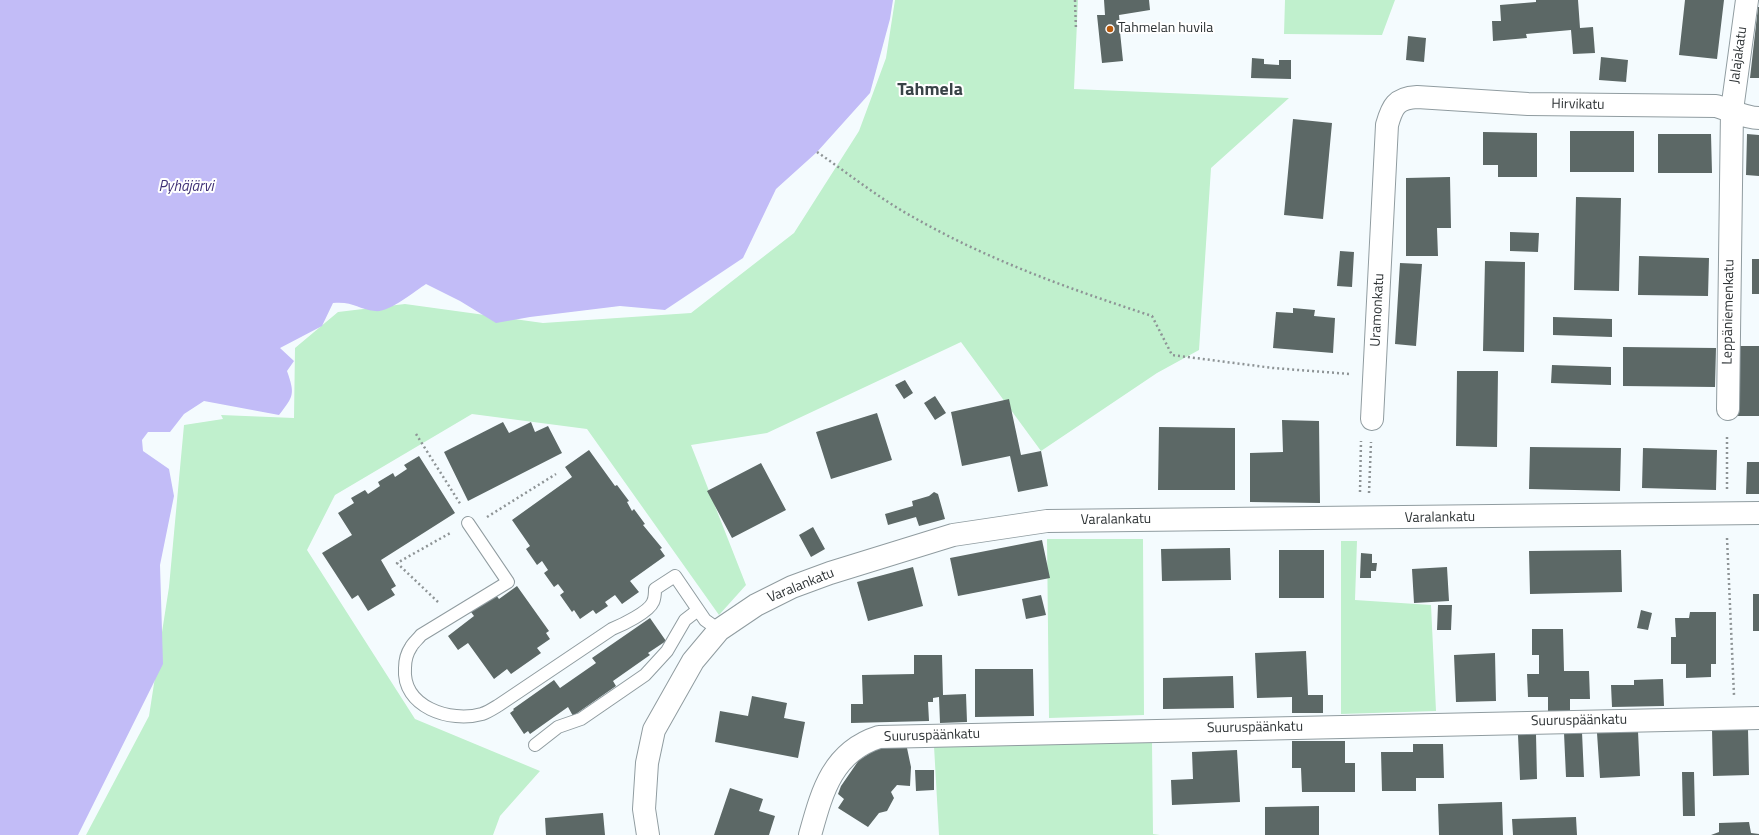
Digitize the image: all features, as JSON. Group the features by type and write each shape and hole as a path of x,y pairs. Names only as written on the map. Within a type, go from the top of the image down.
{"street":[{"name":"Jalajakatu","path":"1732,110 1747,0"},
{"name":"Hirvikatu","path":"1396,104 1405,98 1416,97 1528,104 1716,106 1732,110 1751,118 1759,118"},
{"name":"Uramonkatu","path":"1366,428 1374,375 1387,125 1391,112 1396,104"},
{"name":"Leppäniemenkatu","path":"1728,409 1732,110"},
{"name":"Varalankatu","path":"648,835 644,809 647,763 654,730 693,661 719,630 756,605 792,587 894,552 952,535 1047,521 1759,513"},
{"name":"Suuruspäänkatu","path":"810,835 822,792 834,770 849,752 859,745 879,737 1759,718"}],"lane":[{"path":"468,523 508,582 421,635 410,648 405,662 404,674 407,687 414,698 426,707 440,713 456,716 483,714 499,705 612,629 624,625 648,608 653,602 656,589 675,576 705,620 719,630"},
{"path":"535,745 558,727 581,719 645,675 667,651 685,620 698,610"}],"path":[{"path":"1075,0 1076,30"},
{"path":"817,152 912,217 967,246 1078,292 1152,316 1172,355 1273,368 1374,375"},
{"path":"1727,514 1728,409"},
{"path":"1364,518 1366,428"},
{"path":"1364,518 1366,428"},
{"path":"416,434 464,510"},
{"path":"1727,546 1733,680"}],"green space":[{"path":"895,0 1078,0 1074,89 1289,98 1211,168 1199,350 1157,373 1041,451 961,342 767,433 691,445 746,585 719,615 587,429 472,414 335,495 307,550 415,719 540,771 500,816 493,835 86,835 149,716 169,587 184,425 223,419 221,415 294,418 295,348 338,312 405,304 543,323 691,313 794,233 859,131 886,58"},
{"path":"1285,0 1395,0 1382,35 1284,34"},
{"path":"1047,539 1143,539 1144,715 1049,718"},
{"path":"1341,541 1357,541 1355,600 1431,605 1436,711 1341,714"},
{"path":"1152,742 1153,834 1160,835 939,835 934,746"}],"water":[{"name":"Pyhäjärvi","path":"0,0 893,0 890,19 870,93 817,152 776,189 743,258 665,310 620,306 530,317 496,323 460,301 426,284 394,305 381,311 369,310 346,303 333,303 322,326 280,348 294,361 287,371 292,394 288,403 279,415 204,401 184,414 170,432 148,432 142,440 143,451 169,469 174,496 160,565 163,664 78,835 0,835"}],"building":[{"name":"Tahmelan huvila","path":"1104,0 1149,0 1150,10 1119,15 1120,26 1122,25 1123,32 1120,32 1123,61 1102,63 1097,15 1105,15"},
{"path":"1536,0 1578,0 1580,28 1593,27 1595,53 1573,54 1571,30 1526,34 1527,38 1493,41 1492,21 1501,21 1500,5 1536,2"},
{"path":"1685,0 1724,0 1717,59 1679,55"},
{"path":"1758,7 1759,78 1750,78"},
{"path":"1408,36 1426,38 1424,62 1406,60"},
{"path":"1601,57 1628,60 1626,82 1599,80"},
{"path":"1252,58 1264,59 1264,64 1279,65 1279,60 1291,60 1291,79 1251,78"},
{"path":"1293,119 1332,123 1323,219 1284,215"},
{"path":"1570,131 1634,131 1634,172 1570,172"},
{"path":"1483,132 1537,133 1537,177 1498,177 1498,165 1483,165"},
{"path":"1658,134 1711,134 1712,173 1658,173"},
{"path":"1747,134 1759,135 1759,176 1746,175"},
{"path":"1450,177 1451,228 1437,228 1438,256 1406,256 1406,178"},
{"path":"1576,197 1621,198 1619,291 1574,290"},
{"path":"1510,232 1539,233 1538,252 1510,251"},
{"path":"1340,251 1354,252 1352,287 1337,286"},
{"path":"1639,256 1709,258 1708,296 1638,295"},
{"path":"1752,259 1759,259 1759,294 1752,294"},
{"path":"1485,261 1525,262 1524,352 1483,351"},
{"path":"1400,263 1422,264 1416,346 1395,344"},
{"path":"1293,308 1315,310 1314,316 1335,318 1333,353 1273,348 1276,312 1293,313"},
{"path":"1553,317 1612,319 1612,337 1553,335"},
{"path":"1738,346 1759,346 1759,416 1737,416"},
{"path":"1623,347 1716,348 1715,387 1623,386"},
{"path":"1552,365 1611,367 1611,385 1551,383"},
{"path":"1457,371 1498,371 1497,447 1456,446"},
{"path":"905,380 913,393 904,399 895,385"},
{"path":"935,396 946,413 935,420 924,403"},
{"path":"1009,399 1021,455 1041,451 1048,486 1018,492 1010,456 962,466 951,412"},
{"path":"877,413 892,460 831,479 816,432"},
{"path":"1282,420 1319,421 1320,503 1250,502 1250,453 1283,452"},
{"path":"503,422 509,433 531,422 535,432 548,426 562,453 468,501 444,452"},
{"path":"1159,427 1235,428 1235,490 1158,490"},
{"path":"1530,447 1621,448 1620,491 1529,489"},
{"path":"1643,448 1717,450 1716,490 1642,488"},
{"path":"589,450 615,486 617,485 629,501 627,502 632,511 634,509 645,524 643,525 662,548 660,549 665,556 630,581 639,592 622,604 615,595 605,602 608,606 596,614 593,610 580,619 574,610 572,612 560,595 564,592 558,584 554,587 544,573 548,570 542,561 537,565 526,549 530,546 512,520 572,477 565,467"},
{"path":"419,456 455,513 381,560 396,586 391,589 395,595 368,611 358,595 352,599 322,553 352,535 338,513 354,503 351,498 365,490 368,494 380,486 378,482 393,473 395,477 407,469 404,465"},
{"path":"1747,462 1759,462 1759,494 1746,494"},
{"path":"761,463 786,510 732,538 707,491"},
{"path":"934,492 938,494 945,519 919,526 916,517 888,525 885,514 913,506 912,501 929,496"},
{"path":"813,527 825,549 811,557 799,535"},
{"path":"1042,540 1050,578 958,596 950,558"},
{"path":"1230,548 1231,580 1162,581 1161,549"},
{"path":"1279,550 1324,550 1324,598 1279,598"},
{"path":"1621,550 1622,592 1530,594 1529,551"},
{"path":"1361,553 1372,554 1372,563 1377,563 1376,571 1371,571 1371,578 1360,578"},
{"path":"913,567 923,606 868,621 857,582"},
{"path":"1447,567 1449,601 1414,603 1412,569"},
{"path":"517,586 549,631 546,633 550,639 537,648 541,653 511,674 507,669 494,679 468,643 458,650 448,636 474,616 471,612 496,595 499,599"},
{"path":"1753,594 1759,594 1759,631 1753,631"},
{"path":"1041,595 1046,615 1026,619 1022,599"},
{"path":"1438,605 1452,605 1451,630 1437,630"},
{"path":"1641,610 1652,613 1648,630 1637,628"},
{"path":"1690,612 1716,612 1716,664 1711,664 1711,677 1686,678 1686,664 1671,664 1671,637 1676,637 1675,618 1689,618"},
{"path":"650,618 666,641 648,653 650,655 613,681 616,686 573,716 568,707 530,734 528,731 524,734 510,713 514,710 513,709 554,680 560,688 596,663 592,658"},
{"path":"1532,629 1563,629 1564,671 1589,671 1590,699 1570,699 1570,711 1548,711 1548,697 1528,697 1527,674 1539,674 1539,655 1532,655"},
{"path":"1306,651 1308,695 1323,695 1323,713 1292,713 1292,697 1257,698 1255,653"},
{"path":"1495,653 1496,701 1456,702 1454,655"},
{"path":"914,655 942,655 943,695 966,694 967,722 940,723 939,697 933,698 933,702 928,702 929,721 851,723 851,704 863,704 862,675 914,674"},
{"path":"975,669 1033,669 1034,716 975,717"},
{"path":"1233,676 1234,708 1163,709 1163,678"},
{"path":"1663,679 1664,706 1612,707 1611,685 1634,685 1634,680"},
{"path":"752,696 787,703 784,718 805,722 798,758 715,742 720,711 748,716"},
{"path":"1712,729 1748,729 1749,775 1713,776"},
{"path":"1638,731 1640,776 1600,778 1597,733"},
{"path":"1582,732 1584,777 1566,777 1564,733"},
{"path":"1536,734 1537,779 1520,780 1518,735"},
{"path":"1292,741 1345,741 1345,763 1355,763 1355,792 1302,792 1301,768 1292,768"},
{"path":"1413,744 1443,744 1444,778 1416,778 1416,791 1382,791 1381,752 1413,752"},
{"path":"880,747 907,748 911,767 910,786 897,785 891,792 894,798 887,811 879,813 868,827 838,808 844,799 838,794 841,786 859,760"},
{"path":"1237,750 1240,802 1172,805 1171,780 1193,779 1192,752"},
{"path":"915,770 934,770 934,790 916,791"},
{"path":"1682,772 1694,772 1695,816 1683,816"},
{"path":"730,788 763,799 759,811 775,816 769,835 714,835"},
{"path":"1502,802 1503,835 1439,835 1438,804"},
{"path":"1319,806 1319,835 1265,835 1265,807"},
{"path":"603,813 605,835 546,835 545,818"},
{"path":"1576,817 1577,835 1513,835 1512,819"},
{"path":"1749,822 1751,833 1759,835 1711,835 1719,832 1719,823"}],"place":[{"name":"Tahmelan huvila","path":"1110,29"}],"district":[{"name":"Tahmela","path":"930,91"}]}
